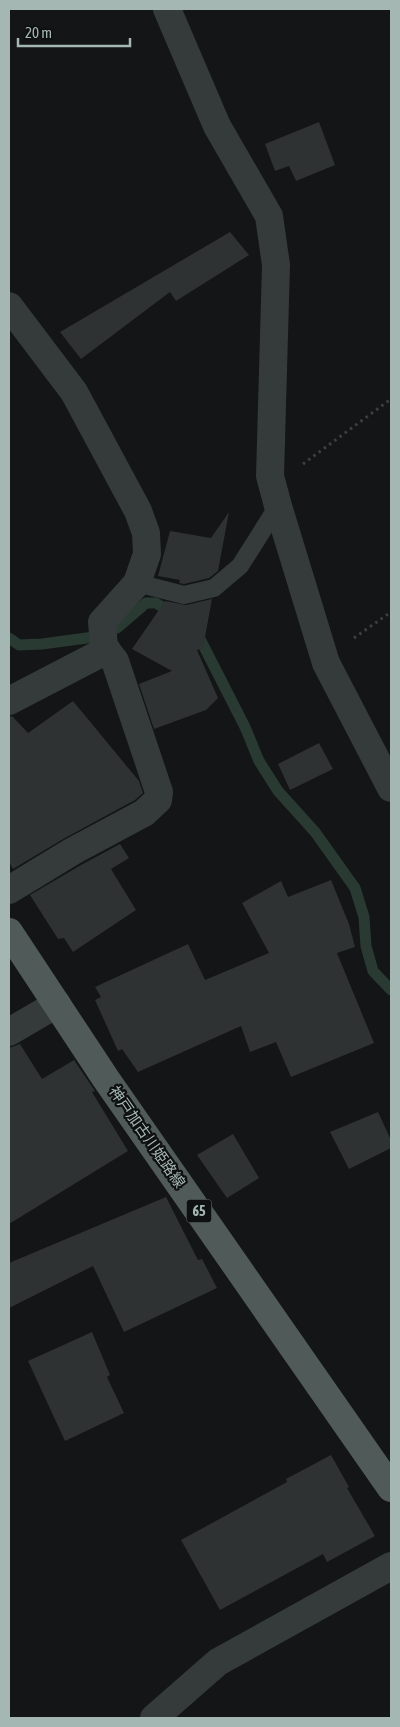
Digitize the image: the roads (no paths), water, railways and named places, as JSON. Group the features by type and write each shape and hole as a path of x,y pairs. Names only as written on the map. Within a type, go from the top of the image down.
{"main road":[{"name":"神戸加古川姫路線","path":"9,932 118,1095 391,1488"}],"street":[{"path":"167,9 217,126 269,216 276,264 270,476 325,658 391,788"},
{"path":"9,306 74,392 138,511 146,533 148,554 137,583 102,622 104,646 115,661 159,792 158,800 144,813 74,851 9,890"},
{"path":"9,701 107,650"},
{"path":"9,1032 57,1004"},
{"path":"154,1718 218,1662 391,1566"}],"lane":[{"path":"137,583 184,595 214,588 240,566 275,496"}],"waterway":[{"path":"9,638 19,645 94,637 117,628 146,603 156,603 173,614"},
{"path":"196,631 245,727 259,761 278,791 315,832 355,888 364,917 366,946 373,971 391,990"}]}
